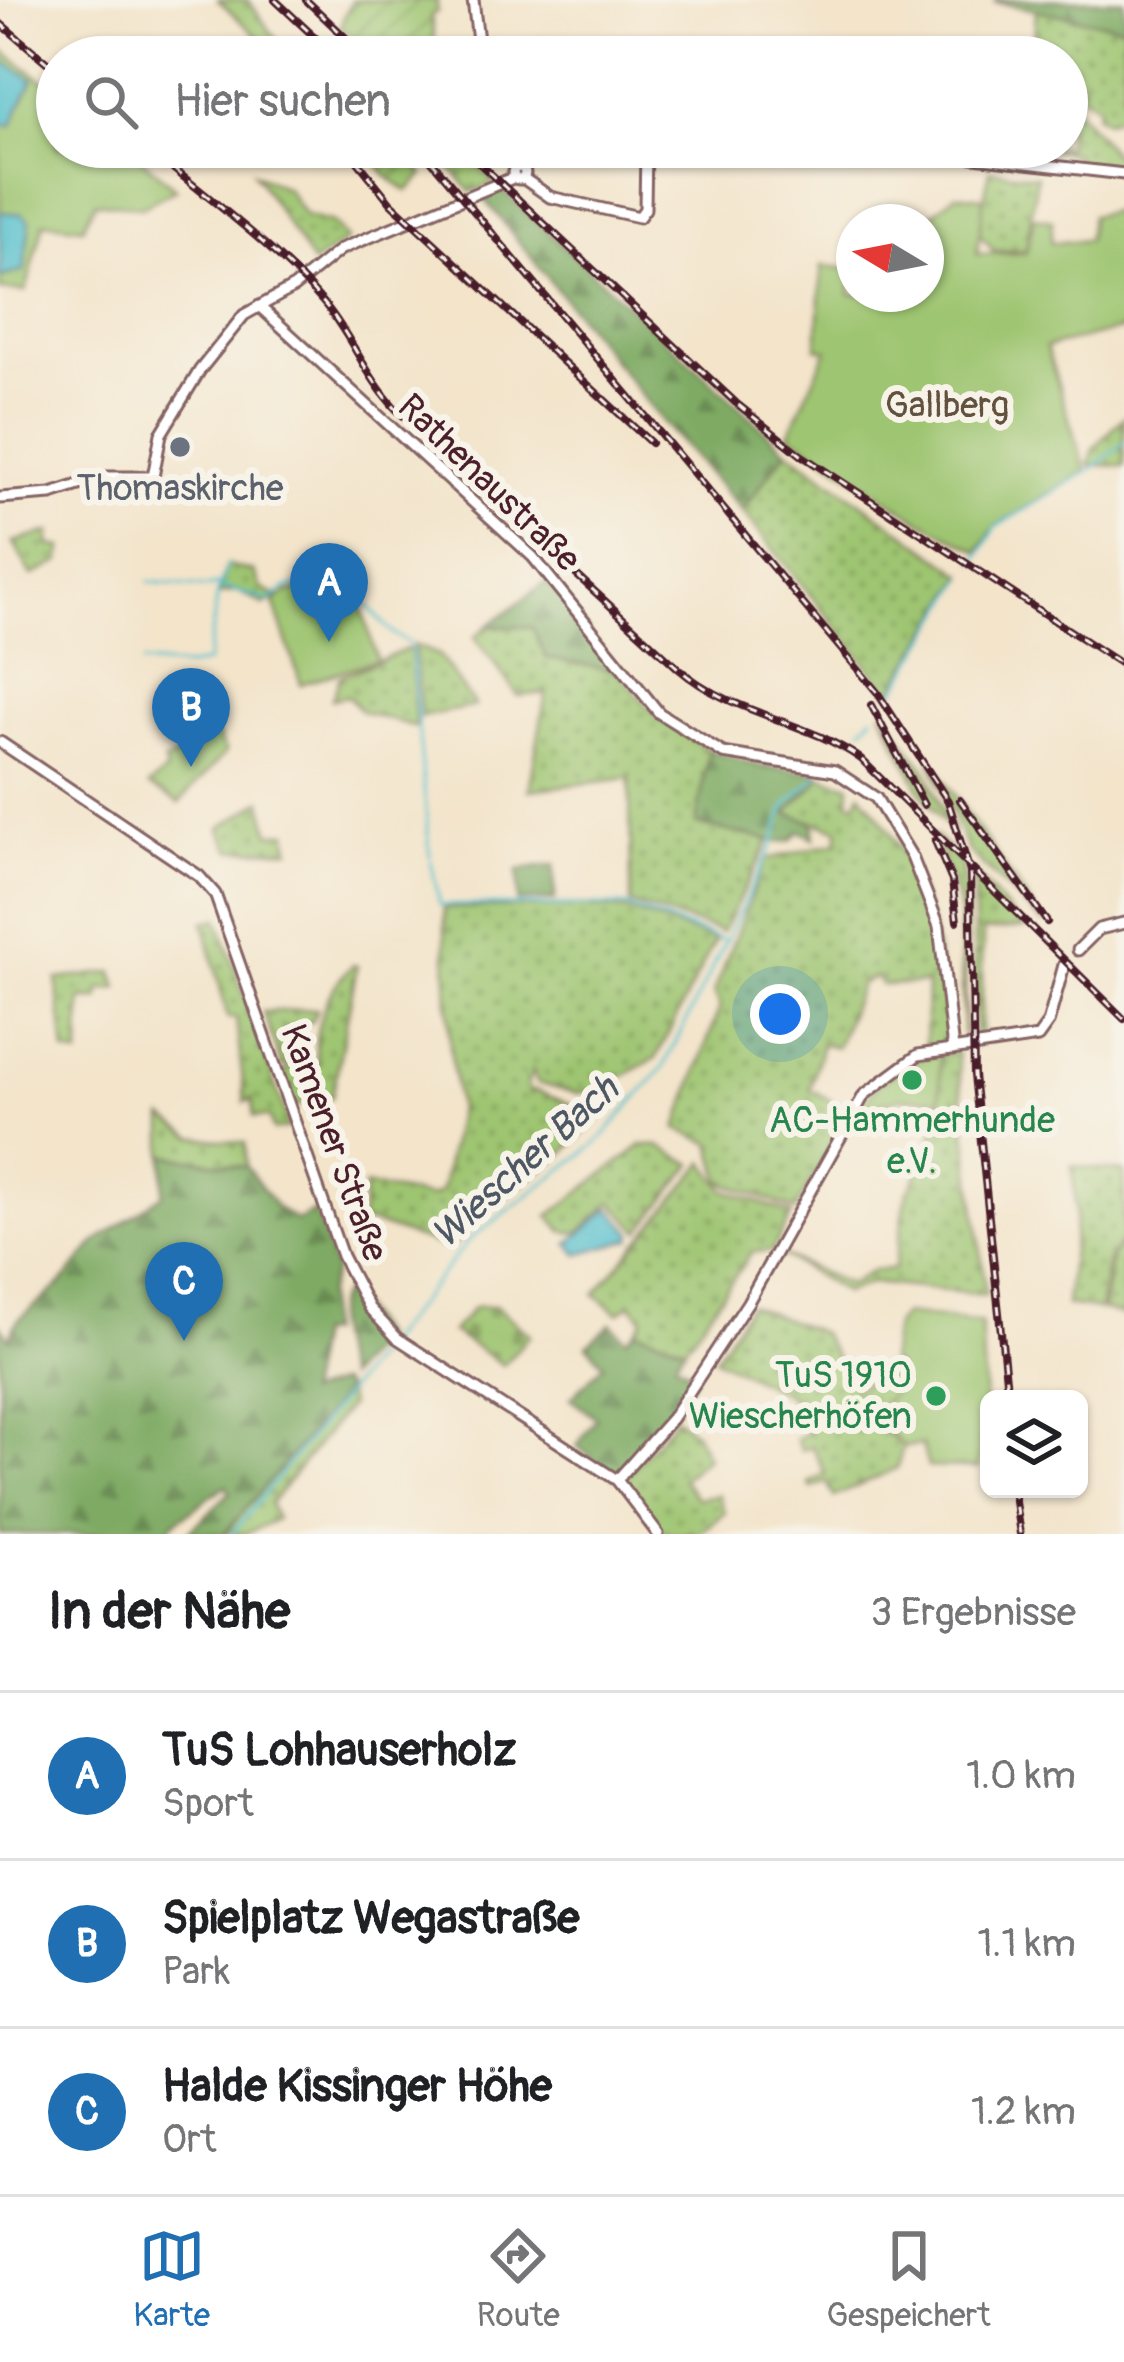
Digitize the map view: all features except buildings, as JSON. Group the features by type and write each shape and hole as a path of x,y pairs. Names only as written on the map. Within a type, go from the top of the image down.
{"street":[{"path":"472,0 476,36"},
{"path":"515,168 555,198 641,217 644,168"},
{"path":"1071,168 1124,174"},
{"path":"0,498 51,494 104,477 153,478 161,434 230,329 341,249 518,174"},
{"name":"Rathenaustraße","path":"259,306 533,557 667,719 723,753 835,771 876,798 912,857 939,926 953,1050"},
{"name":"Kamener Straße","path":"0,742 199,876 215,894 342,1256 369,1308 392,1334 617,1480 658,1534"},
{"path":"1078,950 1099,929 1124,923"},
{"path":"617,1480 672,1418 748,1302 864,1095 911,1057 1037,1037 1048,1023 1064,965"}],"green space":[{"path":"218,0 248,0 274,36 257,36"},
{"path":"352,0 437,0 437,12 431,15 434,36 352,36 340,26"},
{"path":"1124,0 1124,27 995,2"},
{"path":"1036,9 1124,27 1124,115 1106,120 1096,115 1099,106 1088,99 1088,36 1034,36"},
{"path":"0,49 36,75 36,168 152,168 176,189 142,207 95,202 83,227 44,222 26,291 0,290"},
{"path":"1088,123 1124,166 1124,170 1088,166"},
{"path":"380,168 418,168 424,175 407,191"},
{"path":"451,168 479,168 495,183 471,192"},
{"path":"990,170 1037,176 1026,250 994,251 977,231"},
{"path":"254,173 287,189 305,216 333,223 347,240 313,264"},
{"path":"500,188 787,450 742,511 662,421 483,197"},
{"name":"Gallberg","path":"956,194 984,197 977,254 1026,253 1034,217 1052,220 1051,243 1087,240 1091,216 1116,210 1124,232 1124,329 1046,347 1086,471 995,527 978,551 916,518 789,434 827,350 817,348 822,266 836,267 836,312 944,312 944,204"},
{"path":"1124,417 1124,466 1089,465 1094,448"},
{"path":"787,450 964,575 890,693 742,511"},
{"path":"50,532 49,545 63,547 60,562 32,576 13,542"},
{"path":"227,565 254,572 261,588 278,597 264,605 237,591 218,594"},
{"path":"336,581 339,591 351,590 359,598 377,660 301,684 274,602 285,593"},
{"path":"545,583 553,585 617,671 546,658 532,627 488,626"},
{"path":"488,626 532,627 546,658 617,671 658,718 709,750 696,824 771,838 722,932 631,904 630,778 529,790 546,693 518,696 475,637"},
{"path":"414,645 439,655 475,706 421,717"},
{"path":"410,648 416,727 362,712 348,696 332,699 340,677"},
{"path":"881,710 927,772 953,834 921,792"},
{"path":"216,734 226,752 179,803 149,786 166,771 164,763"},
{"path":"709,750 760,766 817,772 817,783 786,813 814,822 814,838 800,831 790,841 778,842 696,824"},
{"path":"930,759 1044,924 968,851"},
{"path":"821,776 850,785 849,801 856,803 861,793 902,851 934,941 950,1042 925,1049 927,983 882,985 876,977 861,983 837,1047 822,1043 810,1089 850,1111 795,1210 722,1182 711,1143 677,1129 720,1006 714,992 765,860 838,842 838,829 785,814"},
{"path":"262,801 270,834 288,832 290,849 231,850 220,828"},
{"path":"934,835 960,860 967,899 964,1043 959,904"},
{"path":"554,865 555,900 518,902 518,870"},
{"path":"974,873 1024,928 983,931 981,1044 975,1045"},
{"path":"444,908 629,910 715,940 656,1058 616,1080 615,1090 577,1093 537,1083 533,1071 527,1083 530,1094 534,1090 601,1116 563,1154 501,1200 501,1189 498,1200 450,1249 370,1222 361,1224 365,1186 431,1197 441,1192 458,1109 450,1047"},
{"path":"218,919 290,1128 273,1130 269,1117 254,1117 252,1099 245,1102 236,1018 228,1018 204,922"},
{"path":"353,965 357,966 332,1097 295,1106 284,1072 294,1063 296,1069 318,1063 323,1010"},
{"path":"113,972 118,988 100,990 99,999 81,999 80,1056 65,1053 57,979"},
{"path":"317,1009 311,1022 285,1029 293,1060 282,1067 263,1012"},
{"path":"957,1053 986,1295 872,1283 845,1293 780,1254 850,1285 873,1270 894,1269 907,1193 929,1154 940,1100 925,1057"},
{"name":"AC-Hammerhunde e.V.","path":"940,1055 940,1099 901,1098 860,1109 894,1073 917,1060"},
{"path":"164,1118 194,1137 245,1143 246,1167 164,1155"},
{"path":"642,1145 659,1146 693,1164 640,1231 612,1202 578,1233 563,1231 549,1216"},
{"path":"164,1155 246,1167 277,1208 297,1221 315,1211 335,1270 326,1294 327,1333 317,1334 306,1394 339,1383 346,1391 224,1534 187,1534 230,1492 226,1485 171,1525 169,1534 0,1534 0,1325 9,1338 17,1321 62,1283 95,1243 163,1194"},
{"path":"705,1162 725,1190 792,1214 772,1251 752,1252 685,1347 636,1330 643,1319 631,1304 618,1313 595,1294"},
{"path":"1072,1166 1124,1172 1124,1237 1108,1261 1100,1310 1066,1305 1076,1211"},
{"path":"1124,1240 1124,1316 1103,1310 1112,1256"},
{"path":"347,1291 381,1338 346,1378 334,1319"},
{"path":"749,1305 821,1333 855,1389 881,1372 898,1380 886,1433 903,1447 897,1468 834,1497 827,1482 812,1488 809,1483 825,1474 812,1446 801,1450 796,1440 809,1431 790,1396 715,1358"},
{"path":"496,1306 530,1335 503,1365 452,1332 474,1307"},
{"name":"TuS 1910 Wiescherhöfen","path":"904,1314 981,1323 984,1390 980,1390 979,1468 928,1467 922,1445 903,1447 881,1423 882,1405 899,1386 895,1364 889,1362 894,1326"},
{"path":"611,1323 626,1339 636,1330 685,1347 675,1362 696,1375 674,1412 616,1478 577,1446 596,1418 571,1398 604,1364 587,1345"},
{"path":"346,1391 349,1405 270,1504 276,1519 245,1534 224,1534"},
{"path":"676,1418 695,1433 707,1457 682,1479 696,1498 718,1495 725,1513 697,1534 660,1534 623,1480"}],"water":[{"path":"0,60 33,79 11,126 0,123"},
{"path":"0,212 22,214 30,221 24,271 0,277"},
{"path":"610,1208 633,1233 632,1239 578,1254 569,1244"}],"waterway":[{"name":"Wiescher Bach","path":"975,563 996,527 1092,469 1124,443"},
{"path":"207,587 221,584 228,564"},
{"path":"283,589 331,575 348,586"},
{"name":"Wiescher Bach","path":"895,691 964,578"},
{"path":"149,582 203,587"},
{"path":"142,663 188,667 207,662 219,586"},
{"path":"222,587 269,601 280,592"},
{"path":"353,589 393,634 409,643"},
{"path":"411,647 430,856"},
{"name":"Wiescher Bach","path":"862,728 873,716"},
{"name":"Wiescher Bach","path":"232,1534 469,1240 596,1144 663,1068 774,842 785,807 820,773"},
{"path":"431,861 440,905 625,906 722,940"}],"railway":[{"path":"275,0 314,36"},
{"path":"306,0 344,36"},
{"path":"0,23 36,53"},
{"path":"173,168 303,280 332,314 396,409 679,669 722,697 861,759 1124,1019"},
{"path":"363,168 391,203 651,443"},
{"path":"438,168 877,692 948,801 970,872 974,1075 1007,1390"},
{"path":"484,168 736,403 801,455 1124,666"},
{"path":"871,705 924,805"},
{"path":"960,800 1047,922"},
{"path":"935,841 952,881 957,921"},
{"path":"1014,1498 1020,1534"}],"place":[{"name":"Thomaskirche","path":"180,447"},
{"name":"TuS Lohhauserholz","path":"329,642"},
{"name":"Spielplatz Wegastraße","path":"191,767"},
{"name":"AC-Hammerhunde e.V.","path":"912,1080"},
{"name":"Halde Kissinger Höhe","path":"184,1341"},
{"name":"TuS 1910 Wiescherhöfen","path":"936,1396"}]}
